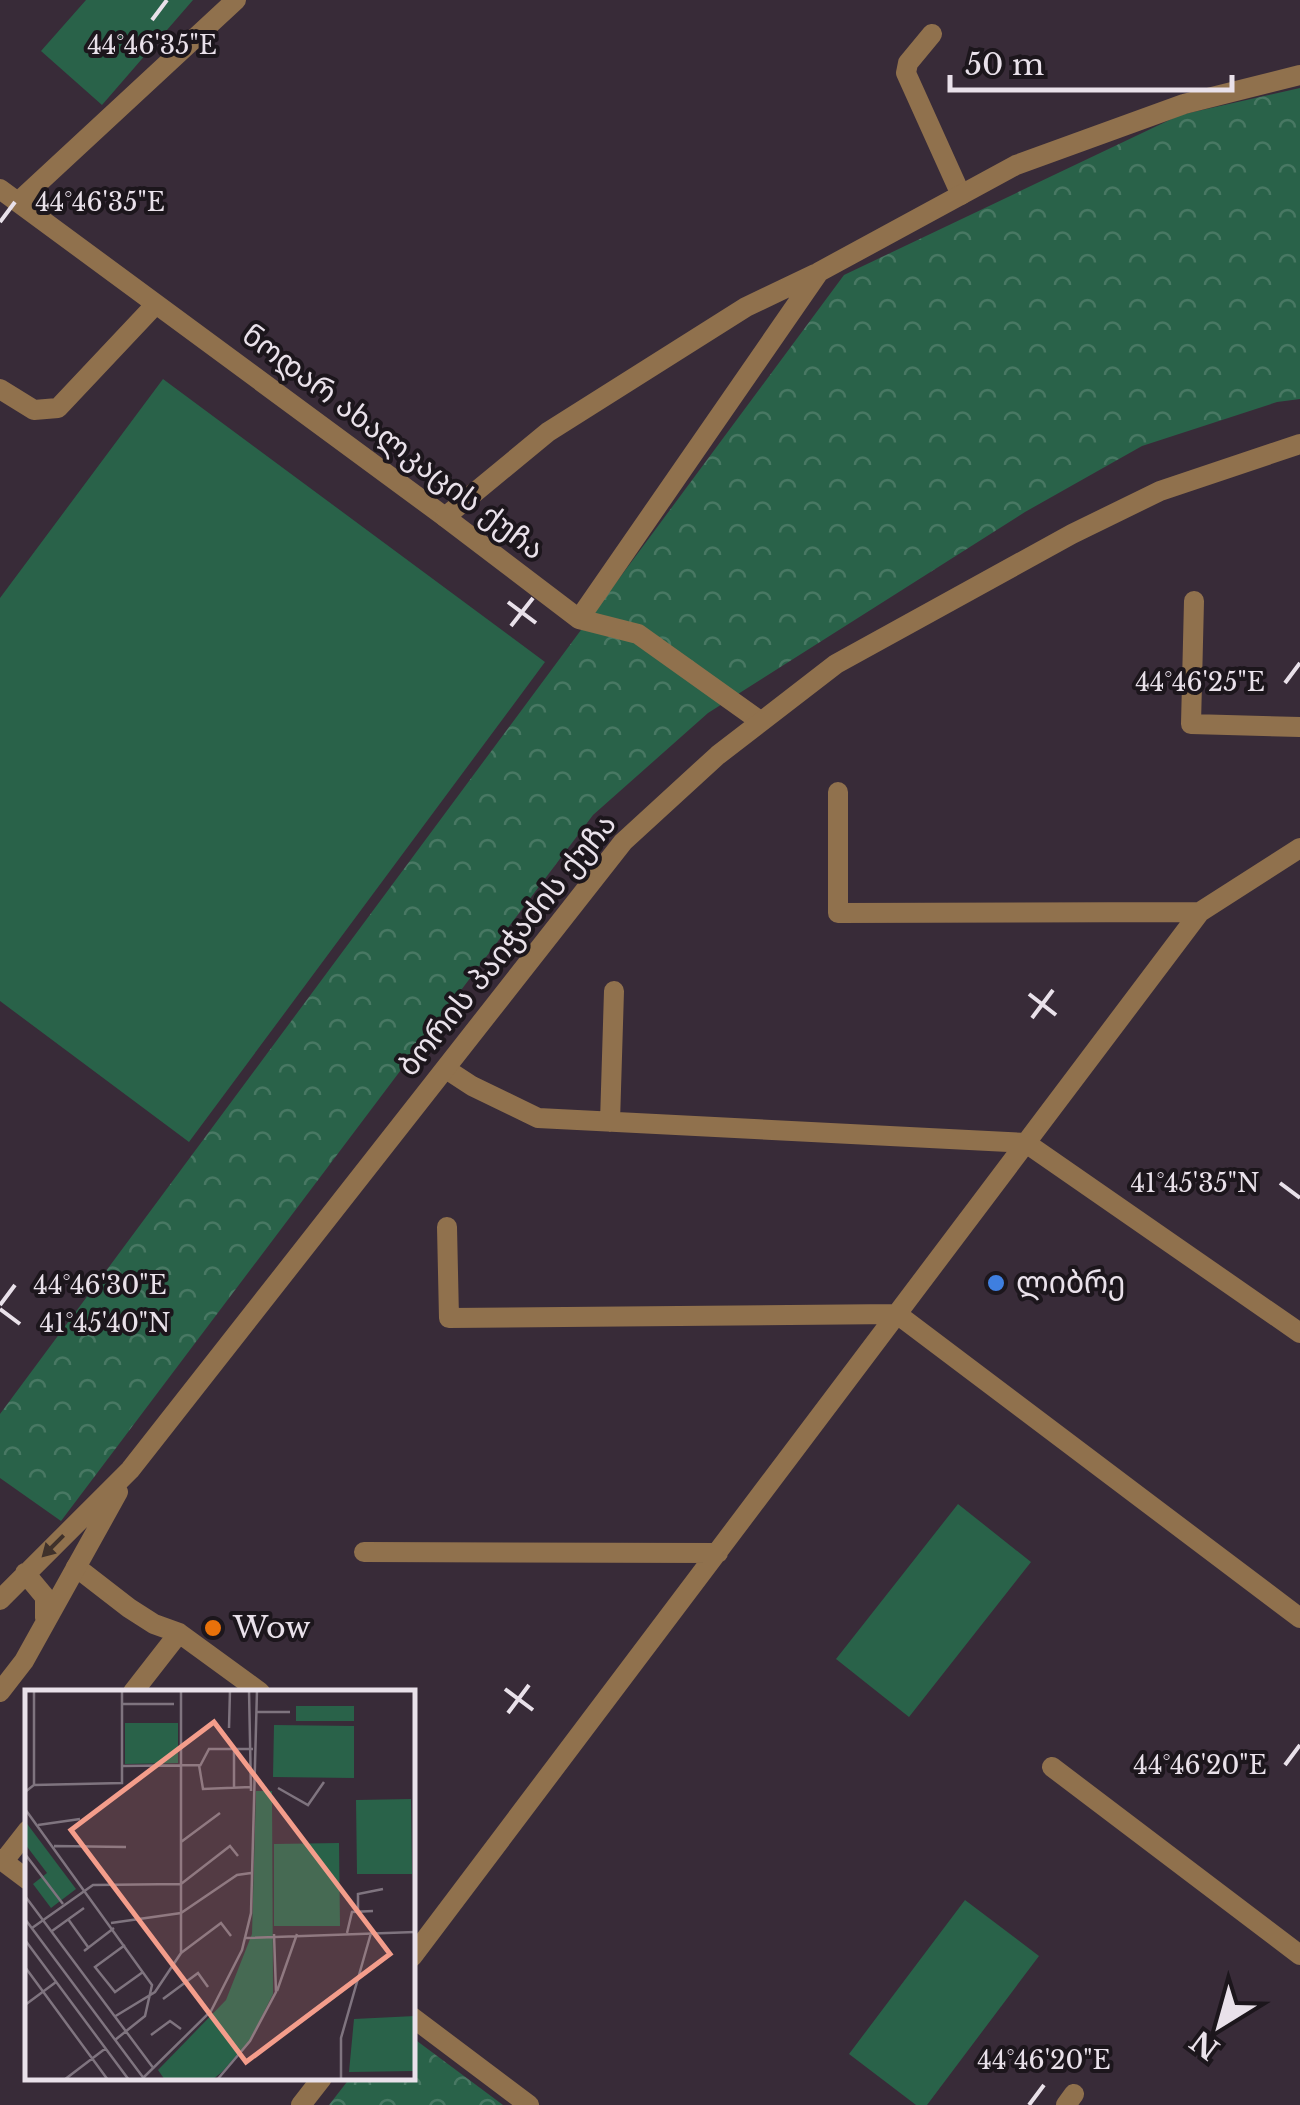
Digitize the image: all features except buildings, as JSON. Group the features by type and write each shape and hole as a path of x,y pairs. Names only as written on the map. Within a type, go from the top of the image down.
{"street":[{"path":"18,202 236,0"},
{"path":"932,34 908,62 906,73 960,194"},
{"path":"445,517 548,432 746,307 819,272 1016,164 1184,104 1300,76"},
{"name":"ნოდარ ახალკაცის ქუჩა","path":"0,189 579,619 638,634 760,721"},
{"path":"579,619 819,272"},
{"path":"0,390 34,410 58,408 156,304"},
{"name":"ბორის პაიჭაძის ქუჩა","path":"0,1600 130,1470 623,842 718,755 836,664 1072,534 1160,491 1300,444"},
{"path":"1194,601 1192,724 1300,727"},
{"path":"838,792 838,914 1200,912"},
{"path":"415,1953 1200,912 1300,848"},
{"path":"610,1122 614,991"},
{"path":"446,1069 538,1118 1026,1143 1300,1333"},
{"path":"447,1227 448,1318 897,1314 1300,1618"},
{"name":"ბორის პაიჭაძის ქუჩა","path":"0,1692 24,1661 130,1470"},
{"path":"364,1552 718,1552"},
{"path":"76,1568 154,1624 179,1632 257,1690"},
{"path":"25,1573 45,1597 45,1623"},
{"path":"135,1690 179,1632"},
{"path":"1052,1767 1300,1955"},
{"path":"25,1833 1,1860 25,1878"},
{"path":"415,2019 530,2105"},
{"path":"301,2105 320,2080"}],"green space":[{"path":"86,0 193,0 102,105 41,51"},
{"path":"1300,88 1300,399 1277,402 1142,446 1025,512 708,713 593,815 61,1521 0,1478 0,1414 844,275 1180,115"},
{"path":"163,379 545,662 189,1142 0,1001 0,598"},
{"path":"958,1504 1031,1562 909,1717 836,1659"},
{"path":"965,1900 1039,1956 927,2105 916,2105 849,2054"},
{"path":"415,2039 503,2105 329,2105 348,2080 415,2080"}],"place":[{"name":"ლიბრე","path":"996,1283"},
{"name":"Wow","path":"213,1628"}]}
